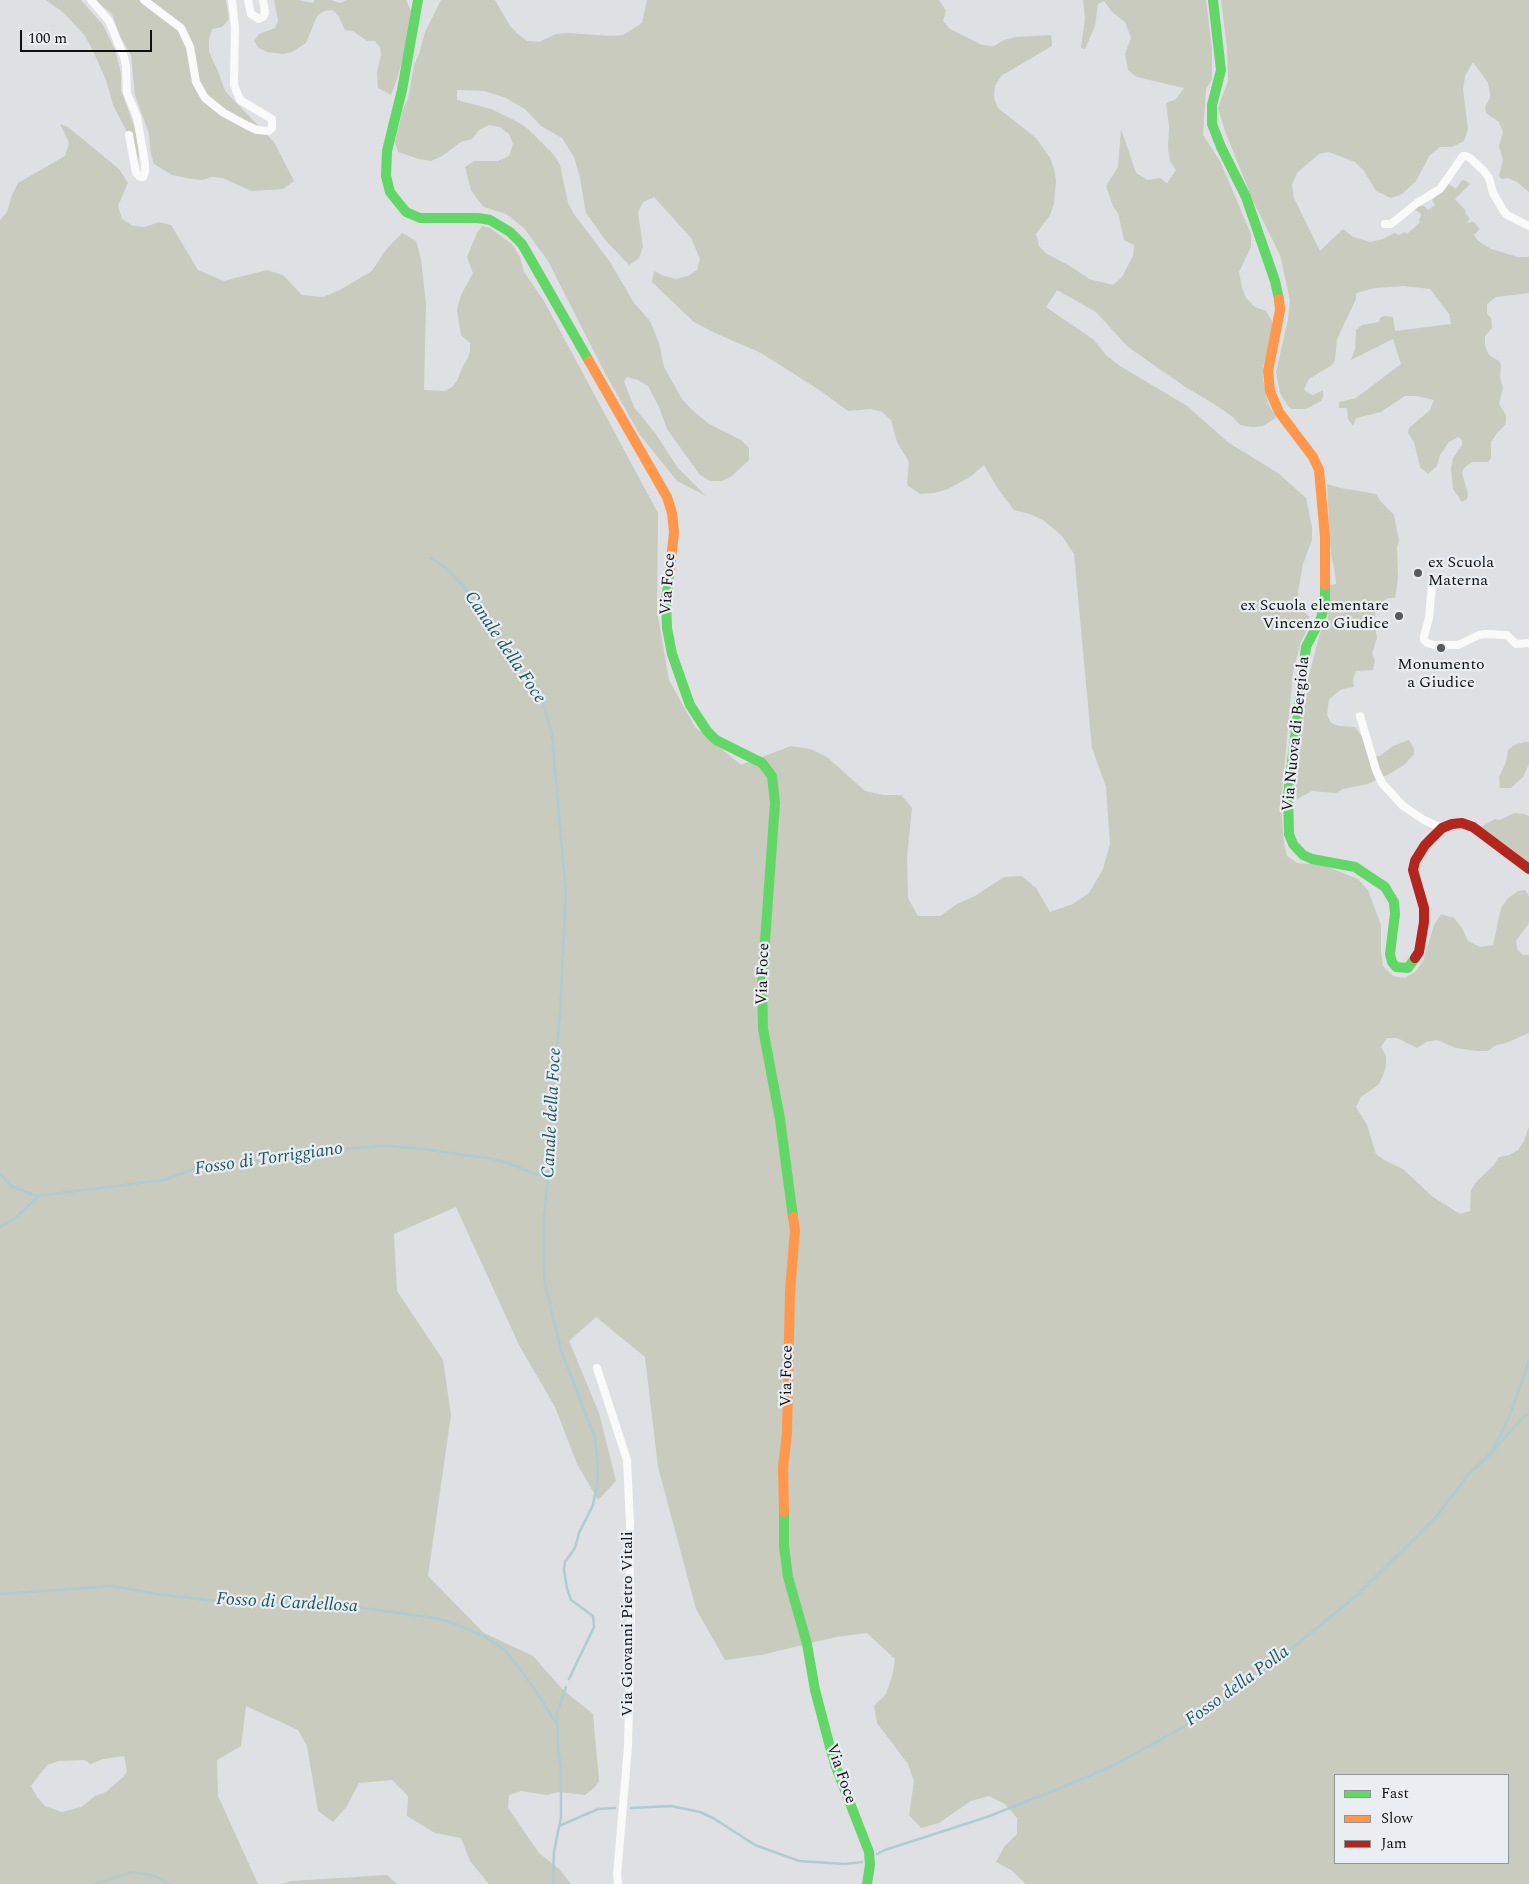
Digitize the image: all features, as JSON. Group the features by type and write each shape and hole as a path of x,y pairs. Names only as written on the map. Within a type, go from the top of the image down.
{"main road":[{"name":"Via Foce","path":"418,0 402,90 387,151 386,176 392,195 406,212 420,218 478,218 490,220 510,232 522,244 532,259 667,497 672,513 674,532 666,600 667,628 672,654 690,705 707,731 716,740 762,763 772,776 775,803 766,903 762,1029 780,1119 795,1230 790,1292 787,1433 783,1468 784,1546 788,1577 805,1634 815,1690 830,1747 869,1852 870,1865 867,1884"},
{"name":"Via Nuova di Bergiola","path":"1213,0 1221,70 1212,105 1212,124 1221,147 1246,197 1276,281 1279,296 1280,310 1268,371 1270,391 1279,412 1313,457 1319,470 1322,489 1325,537 1325,604 1321,618 1306,647 1288,795 1289,834 1293,844 1302,855 1312,859 1355,867 1385,887 1394,902 1395,914 1390,954 1392,962 1396,967 1408,968 1419,952 1424,922 1424,908 1414,870 1415,861 1425,845 1442,828"},
{"path":"1442,828 1462,822 1473,827 1529,869"}],"street":[{"path":"91,0 109,21 124,57 127,93 137,117 145,164 143,176 139,176 136,173 129,135"},
{"path":"144,0 181,28 190,47 196,82 205,98 224,113 248,126 257,130 269,131 272,128 272,119 240,100 234,85 235,28 232,0"},
{"path":"248,0 251,14 259,19 265,13 263,0"},
{"path":"1385,224 1391,224 1417,203 1440,189 1463,156 1470,158 1489,178 1493,193 1507,215 1529,226"},
{"path":"1432,584 1424,636 1424,640 1427,643 1434,646 1458,645 1479,635 1486,634 1507,635 1516,644 1529,643"},
{"path":"1360,716 1376,770 1382,783 1404,806 1424,820 1442,828"},
{"name":"Via Giovanni Pietro Vitali","path":"597,1368 627,1460 630,1523 631,1614 628,1746 617,1875 618,1884"}],"shaded area":[{"path":"46,0 81,0 103,25 115,50 121,73 121,90 136,131 139,147 138,167 129,136 113,105 106,80 85,36 64,13"},
{"path":"95,0 226,0 229,19 222,27 212,29 209,39 209,51 225,91 274,142 294,181 283,189 251,191 223,178 212,177 202,180 172,175 154,164 149,134 135,95 131,55 120,36 112,14"},
{"path":"274,0 298,0 313,3 315,0 331,0 340,3 347,0 406,0 411,11 407,44 391,95 378,88 377,72 381,55 380,47 375,41 367,41 353,31 345,30 338,15 332,10 324,11 317,16 306,43 292,52 283,54 267,52 259,48 254,41 259,34 275,28 278,21"},
{"path":"441,0 495,0 510,26 518,34 527,41 539,42 556,34 568,33 623,35 642,23 647,0 939,0 946,11 943,21 950,29 982,45 994,46 1004,40 1016,37 1051,35 1052,46 1001,76 995,86 994,98 998,108 1036,138 1050,158 1054,169 1056,181 1054,204 1050,215 1036,234 1039,246 1047,254 1089,279 1113,285 1122,277 1133,256 1134,245 1124,240 1118,213 1113,206 1106,186 1118,167 1121,129 1136,173 1147,180 1160,178 1167,183 1176,170 1170,161 1168,149 1169,126 1166,103 1176,99 1184,88 1137,77 1128,70 1125,54 1131,38 1125,22 1112,12 1104,1 1098,4 1095,26 1085,49 1081,48 1085,18 1083,0 1206,0 1212,49 1212,79 1206,89 1203,135 1220,161 1251,234 1251,247 1239,272 1246,298 1255,307 1266,311 1272,321 1272,333 1263,367 1263,379 1268,403 1276,418 1263,426 1240,425 1233,417 1128,347 1096,312 1057,290 1046,307 1094,340 1106,355 1120,366 1187,406 1229,443 1278,473 1306,498 1312,527 1312,540 1303,564 1298,592 1299,606 1309,617 1307,630 1301,641 1293,672 1281,805 1287,856 1297,863 1323,865 1358,879 1368,890 1381,925 1383,966 1393,976 1405,978 1416,971 1423,961 1434,925 1441,914 1454,918 1462,928 1468,941 1480,947 1493,945 1501,908 1508,898 1518,891 1525,890 1529,896 1529,923 1516,941 1517,949 1523,955 1529,955 1529,1033 1506,1043 1496,1045 1488,1051 1456,1048 1437,1040 1426,1042 1417,1048 1397,1038 1387,1038 1381,1047 1386,1056 1383,1076 1378,1085 1361,1097 1356,1107 1367,1125 1376,1154 1403,1169 1433,1197 1460,1214 1470,1211 1471,1190 1477,1181 1493,1166 1499,1157 1509,1155 1518,1150 1524,1141 1529,1126 1529,1884 1026,1884 1011,1870 996,1862 1004,1847 1017,1834 1017,1818 1005,1804 989,1796 971,1801 939,1823 921,1828 909,1815 914,1781 908,1764 877,1723 874,1706 886,1694 892,1677 895,1659 867,1633 836,1637 761,1655 725,1660 696,1609 658,1467 645,1357 596,1317 569,1341 599,1413 616,1481 598,1500 577,1464 555,1407 519,1345 456,1207 394,1234 397,1291 443,1360 451,1415 428,1576 484,1633 533,1656 563,1690 593,1714 599,1781 595,1787 585,1795 559,1792 547,1795 521,1791 509,1795 508,1808 539,1853 559,1869 571,1884 489,1884 470,1861 461,1838 435,1833 407,1816 408,1796 392,1780 359,1783 347,1806 333,1822 318,1811 307,1746 298,1730 246,1706 241,1746 217,1760 218,1796 258,1884 0,1884 0,220 7,212 18,183 65,156 69,143 60,124 68,127 119,169 128,183 118,206 122,219 133,226 145,227 159,222 171,225 198,270 224,281 267,270 283,275 302,295 323,297 340,290 372,271 384,252 402,233 416,241 421,259 426,304 424,390 445,391 452,387 468,358 470,343 461,335 457,310 461,295 473,273 467,257 477,233 482,226 490,228 512,244 520,257 524,272 544,301 658,513 657,611 669,680 695,727 741,765 791,746 810,749 827,757 865,791 884,795 901,795 912,808 907,857 908,898 918,916 940,916 1004,877 1022,876 1036,888 1050,912 1073,904 1089,893 1103,869 1110,844 1106,787 1092,748 1074,554 1062,536 1043,520 1014,510 998,489 984,465 970,477 948,489 935,493 920,494 907,485 909,462 897,442 891,420 882,412 871,409 848,411 821,391 761,353 694,322 652,282 654,271 676,279 688,276 697,270 700,259 691,238 654,197 643,202 638,212 643,247 639,258 629,265 606,241 586,213 574,157 562,138 541,126 525,109 506,98 485,91 457,90 457,100 491,109 518,122 528,129 554,155 560,165 568,203 610,262 634,303 650,321 659,343 664,367 682,399 709,424 741,440 749,448 749,460 732,476 722,481 710,481 700,475 667,429 659,407 648,386 638,380 627,377 624,381 634,407 655,433 678,468 706,496 677,481 640,435 605,373 548,261 524,228 506,214 484,207 471,190 465,167 474,161 498,161 509,156 513,144 509,134 500,127 489,125 479,130 472,139 461,142 442,156 431,161 398,152 395,142 403,109 408,99 414,65 425,32","holes":["124,1756 127,1772 106,1792 95,1796 81,1807 62,1812 45,1806 31,1786 47,1765 59,1761 84,1760 91,1764 103,1759"]},
{"path":"1221,0 1529,0 1529,192 1517,182 1508,178 1502,179 1499,176 1503,160 1499,146 1503,132 1499,122 1486,113 1485,107 1490,98 1488,83 1473,62 1465,76 1463,89 1468,129 1464,141 1452,147 1440,147 1430,155 1416,181 1402,194 1391,198 1376,191 1364,171 1355,162 1329,152 1319,154 1297,173 1292,185 1294,198 1320,251 1343,229 1353,237 1370,242 1383,239 1394,233 1399,235 1404,232 1407,234 1420,222 1420,213 1414,209 1418,206 1424,206 1428,210 1435,205 1432,200 1449,184 1456,189 1462,180 1470,184 1455,199 1466,211 1465,213 1470,219 1467,222 1473,221 1480,229 1474,235 1477,240 1491,249 1518,257 1529,257 1529,293 1496,297 1487,304 1487,314 1491,318 1492,328 1485,336 1485,346 1489,355 1499,361 1501,366 1500,377 1503,388 1499,404 1506,415 1506,420 1505,425 1491,442 1491,458 1488,462 1472,462 1464,468 1462,473 1468,494 1467,499 1462,502 1453,489 1451,468 1453,458 1462,445 1462,440 1458,437 1449,442 1440,455 1437,466 1428,474 1420,467 1414,442 1408,433 1409,428 1430,410 1434,400 1416,396 1405,396 1381,412 1356,418 1353,426 1348,419 1347,408 1339,408 1339,402 1356,398 1401,364 1393,339 1351,360 1355,349 1356,330 1362,325 1379,322 1380,318 1384,316 1393,317 1395,331 1451,324 1449,314 1430,289 1404,286 1375,288 1356,293 1356,299 1337,339 1335,360 1332,365 1309,379 1304,389 1313,395 1323,390 1321,401 1306,409 1292,409 1280,393 1276,372 1288,320 1290,300 1280,255 1253,201 1225,131 1218,108 1228,81 1227,47"},
{"path":"1327,484 1376,494 1394,515 1399,541 1397,547 1398,579 1395,598 1388,598 1377,605 1374,619 1377,638 1372,654 1375,661 1373,670 1356,671 1353,679 1354,687 1342,689 1329,699 1327,715 1331,723 1339,726 1355,727 1365,741 1371,757 1380,756 1393,746 1409,740 1414,749 1414,754 1405,764 1368,784 1343,789 1336,793 1312,791 1297,799 1296,786 1307,684 1322,627 1328,621 1329,585 1336,584 1330,543"},
{"path":"1529,742 1529,764 1523,777 1511,788 1500,788 1499,777 1506,762 1508,750 1514,745"},
{"path":"1514,813 1529,816 1529,863 1481,827 1495,819 1500,820"},
{"path":"387,1875 397,1884 282,1884 292,1881"}],"waterway":[{"name":"Canale della Foce","path":"430,558 445,567 464,587 508,649 543,702 552,735 566,895 560,1014 551,1109 544,1219 544,1269 545,1284 561,1350 595,1438 598,1470 593,1505 579,1533 575,1548 565,1562 564,1570 571,1600 593,1616 594,1627 569,1679"},
{"name":"Fosso di Torriggiano","path":"0,1174 11,1186 36,1196 164,1180 199,1167 291,1158 340,1149 385,1146 488,1158 548,1177"},
{"name":"Fosso di Torriggiano","path":"0,1227 15,1218 38,1197"},
{"path":"1494,1448 1509,1417 1529,1361"},
{"name":"Fosso della Polla","path":"877,1854 987,1817 1073,1783 1114,1765 1196,1720 1253,1680 1355,1597 1436,1517 1468,1475 1492,1452 1524,1416 1529,1414"},
{"name":"Fosso di Cardellosa","path":"0,1594 112,1586 162,1595 235,1603 328,1603 435,1618 453,1623 483,1636 505,1650 534,1688 557,1725"},
{"name":"Canale della Foce","path":"553,1884 554,1852 561,1817 561,1771 557,1713 566,1687"},
{"name":"Fosso della Polla","path":"631,1808 671,1806 700,1812 713,1818 755,1845 799,1861 845,1864 862,1862"},
{"name":"Fosso della Polla","path":"559,1826 598,1809 615,1808"},
{"path":"94,1884 132,1872 155,1876 170,1884"}],"traffic: fast":[{"path":"418,0 402,90 387,151 386,176 390,192 406,212 420,218 478,218 490,220 510,232 522,244 589,361"},
{"path":"1213,0 1221,70 1212,105 1212,124 1221,147 1246,197 1275,281 1279,299"},
{"path":"670,569 666,600 667,628 672,654 690,705 707,731 716,740 762,763 772,776 775,803 762,983 763,1029 780,1119 793,1217"},
{"path":"1325,585 1325,604 1321,618 1306,647 1288,795 1289,834 1293,844 1303,855 1312,859 1355,867 1385,887 1394,902 1395,914 1390,954 1392,962 1396,967 1408,968 1415,958"},
{"path":"784,1512 784,1546 788,1577 807,1644 815,1690 830,1747 869,1852 870,1865 867,1884"}],"traffic: slow":[{"path":"1279,299 1280,310 1268,371 1270,391 1279,412 1313,457 1319,470 1325,537 1325,585"},
{"path":"589,361 667,497 672,513 674,532 670,569"},
{"path":"784,1512 783,1468 787,1433 790,1292 795,1230 793,1217"}],"traffic: jam":[{"path":"1415,958 1419,952 1424,922 1424,908 1413,870 1415,861 1425,845 1442,828 1462,823 1473,827 1529,869"}],"place":[{"name":"ex Scuola Materna","path":"1418,573"},
{"name":"ex Scuola elementare Vincenzo Giudice","path":"1399,616"},
{"name":"Monumento a Giudice","path":"1441,648"}]}
